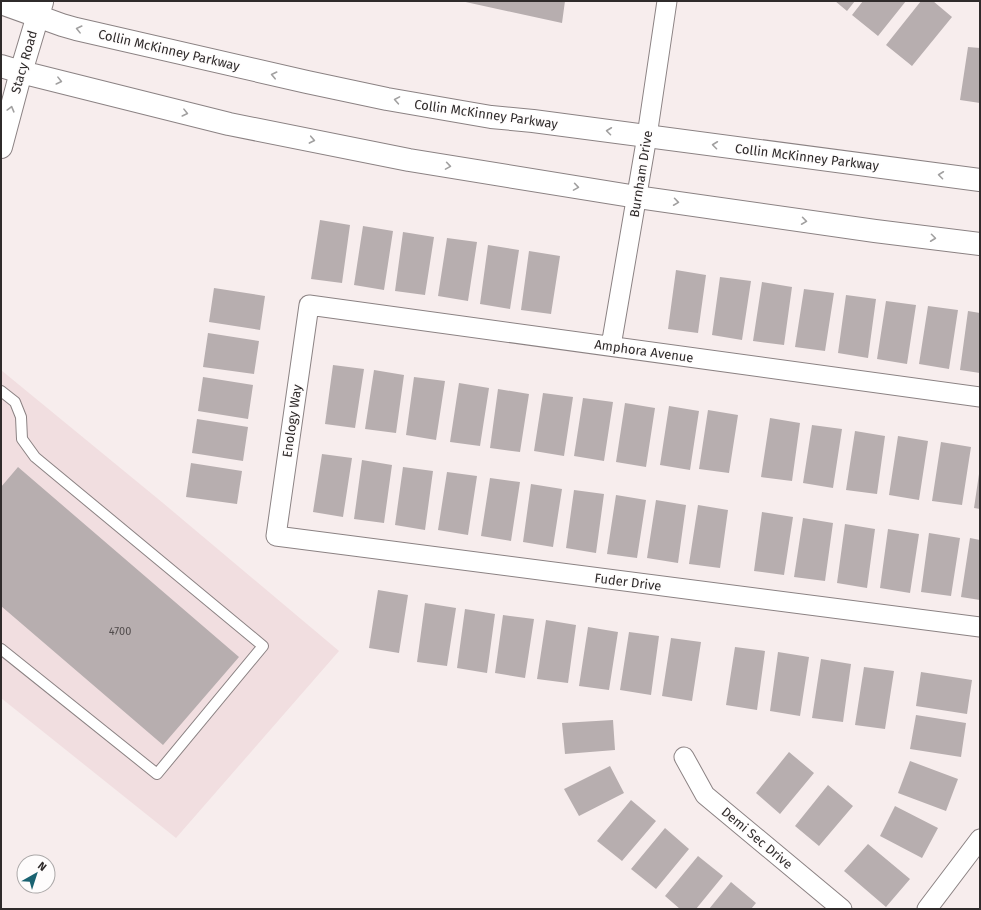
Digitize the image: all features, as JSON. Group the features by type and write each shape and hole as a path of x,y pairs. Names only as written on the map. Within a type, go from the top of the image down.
{"street":[{"name":"Burnham Drive","path":"611,346 647,136 667,1"},
{"name":"Collin McKinney Parkway","path":"1,3 40,8 62,25 76,29 387,99 491,117 533,121 980,180"},
{"name":"Stacy Road","path":"1,147 11,69 40,8"},
{"path":"11,69 228,124 409,160 637,197 875,231 980,244"},
{"name":"Amphora Avenue","path":"309,305 980,397"},
{"name":"Enology Way","path":"276,536 309,305"},
{"name":"Fuder Drive","path":"276,536 980,627"},
{"name":"Demi Sec Drive","path":"684,757 705,795 842,909"},
{"path":"926,909 980,839"}],"lane":[{"path":"1,391 15,402 21,417 22,440 35,457 263,646 157,774 1,648"}],"shaded area":[{"path":"1,370 163,503 339,651 176,838 1,698"}],"building":[{"path":"461,1 565,1 562,23"},
{"path":"835,1 855,1 847,11"},
{"path":"863,1 906,1 878,36 852,15"},
{"path":"921,1 933,1 952,17 912,66 886,45"},
{"path":"968,47 980,48 980,103 960,100"},
{"path":"320,220 350,225 342,283 311,279"},
{"path":"363,226 393,231 384,290 354,285"},
{"path":"403,232 434,237 425,295 395,291"},
{"path":"447,238 477,242 468,301 438,296"},
{"path":"488,245 519,250 510,309 480,304"},
{"path":"529,251 560,256 551,314 521,310"},
{"path":"676,270 706,275 698,333 668,329"},
{"path":"720,277 751,281 742,340 712,335"},
{"path":"762,282 792,287 784,345 753,341"},
{"path":"214,288 265,296 260,330 209,322"},
{"path":"804,289 834,293 825,351 795,347"},
{"path":"846,295 876,299 868,358 838,353"},
{"path":"886,301 916,305 907,364 877,359"},
{"path":"928,306 958,310 949,369 919,364"},
{"path":"968,311 980,313 980,373 960,370"},
{"path":"208,333 259,341 254,374 203,367"},
{"path":"333,365 364,369 355,428 325,424"},
{"path":"374,370 404,375 396,433 365,429"},
{"path":"203,377 253,385 248,419 198,411"},
{"path":"414,377 445,381 436,440 406,435"},
{"path":"459,383 489,388 480,446 450,442"},
{"path":"498,389 529,394 520,452 490,448"},
{"path":"543,393 573,397 564,456 534,451"},
{"path":"583,398 613,402 604,461 574,456"},
{"path":"625,403 655,408 646,467 616,462"},
{"path":"669,406 699,411 690,470 660,465"},
{"path":"708,410 738,415 729,473 699,469"},
{"path":"770,418 800,423 792,481 761,477"},
{"path":"197,419 248,427 243,461 192,453"},
{"path":"812,425 842,429 833,488 803,483"},
{"path":"855,431 885,436 877,494 846,490"},
{"path":"898,436 928,441 919,500 889,495"},
{"path":"941,442 971,447 962,505 932,501"},
{"path":"322,454 352,458 343,517 313,512"},
{"path":"362,460 392,465 384,523 354,519"},
{"path":"191,463 242,471 237,504 186,497"},
{"path":"18,467 239,657 163,745 1,606 1,487"},
{"path":"403,467 433,471 425,530 395,525"},
{"path":"447,472 477,476 468,535 438,530"},
{"path":"980,474 980,509 974,508"},
{"path":"490,478 520,482 511,541 481,536"},
{"path":"531,484 562,489 553,547 523,542"},
{"path":"574,490 604,494 596,553 566,548"},
{"path":"616,495 646,500 637,558 607,554"},
{"path":"656,500 686,505 678,563 647,558"},
{"path":"698,505 728,510 720,568 689,564"},
{"path":"762,512 793,517 784,575 754,571"},
{"path":"803,518 833,523 825,581 794,577"},
{"path":"845,524 875,529 867,588 837,583"},
{"path":"888,529 919,534 910,593 880,588"},
{"path":"929,533 960,538 951,596 921,592"},
{"path":"970,538 980,540 980,600 961,597"},
{"path":"378,590 408,595 399,653 369,648"},
{"path":"425,603 456,608 447,666 417,662"},
{"path":"465,609 495,614 487,673 457,668"},
{"path":"503,615 534,619 525,678 495,673"},
{"path":"546,620 576,625 568,683 537,679"},
{"path":"588,627 618,632 609,690 579,686"},
{"path":"629,632 659,636 651,695 620,690"},
{"path":"671,638 701,642 692,701 662,696"},
{"path":"735,647 765,651 757,710 726,705"},
{"path":"778,652 809,657 800,716 770,711"},
{"path":"821,659 851,664 843,722 812,718"},
{"path":"864,667 894,671 885,729 855,725"},
{"path":"921,672 972,680 967,714 916,706"},
{"path":"916,715 966,723 961,757 910,749"},
{"path":"613,720 615,750 565,754 562,723"},
{"path":"789,752 814,773 780,814 756,793"},
{"path":"910,761 958,779 946,811 898,793"},
{"path":"610,766 624,793 579,816 564,789"},
{"path":"828,785 853,806 819,846 795,826"},
{"path":"631,800 656,821 622,861 597,841"},
{"path":"895,806 938,828 922,858 880,836"},
{"path":"665,828 689,849 656,889 631,869"},
{"path":"868,844 910,879 886,907 844,871"},
{"path":"698,856 723,876 696,909 680,909 665,896"},
{"path":"731,882 756,903 751,909 709,909"}]}
